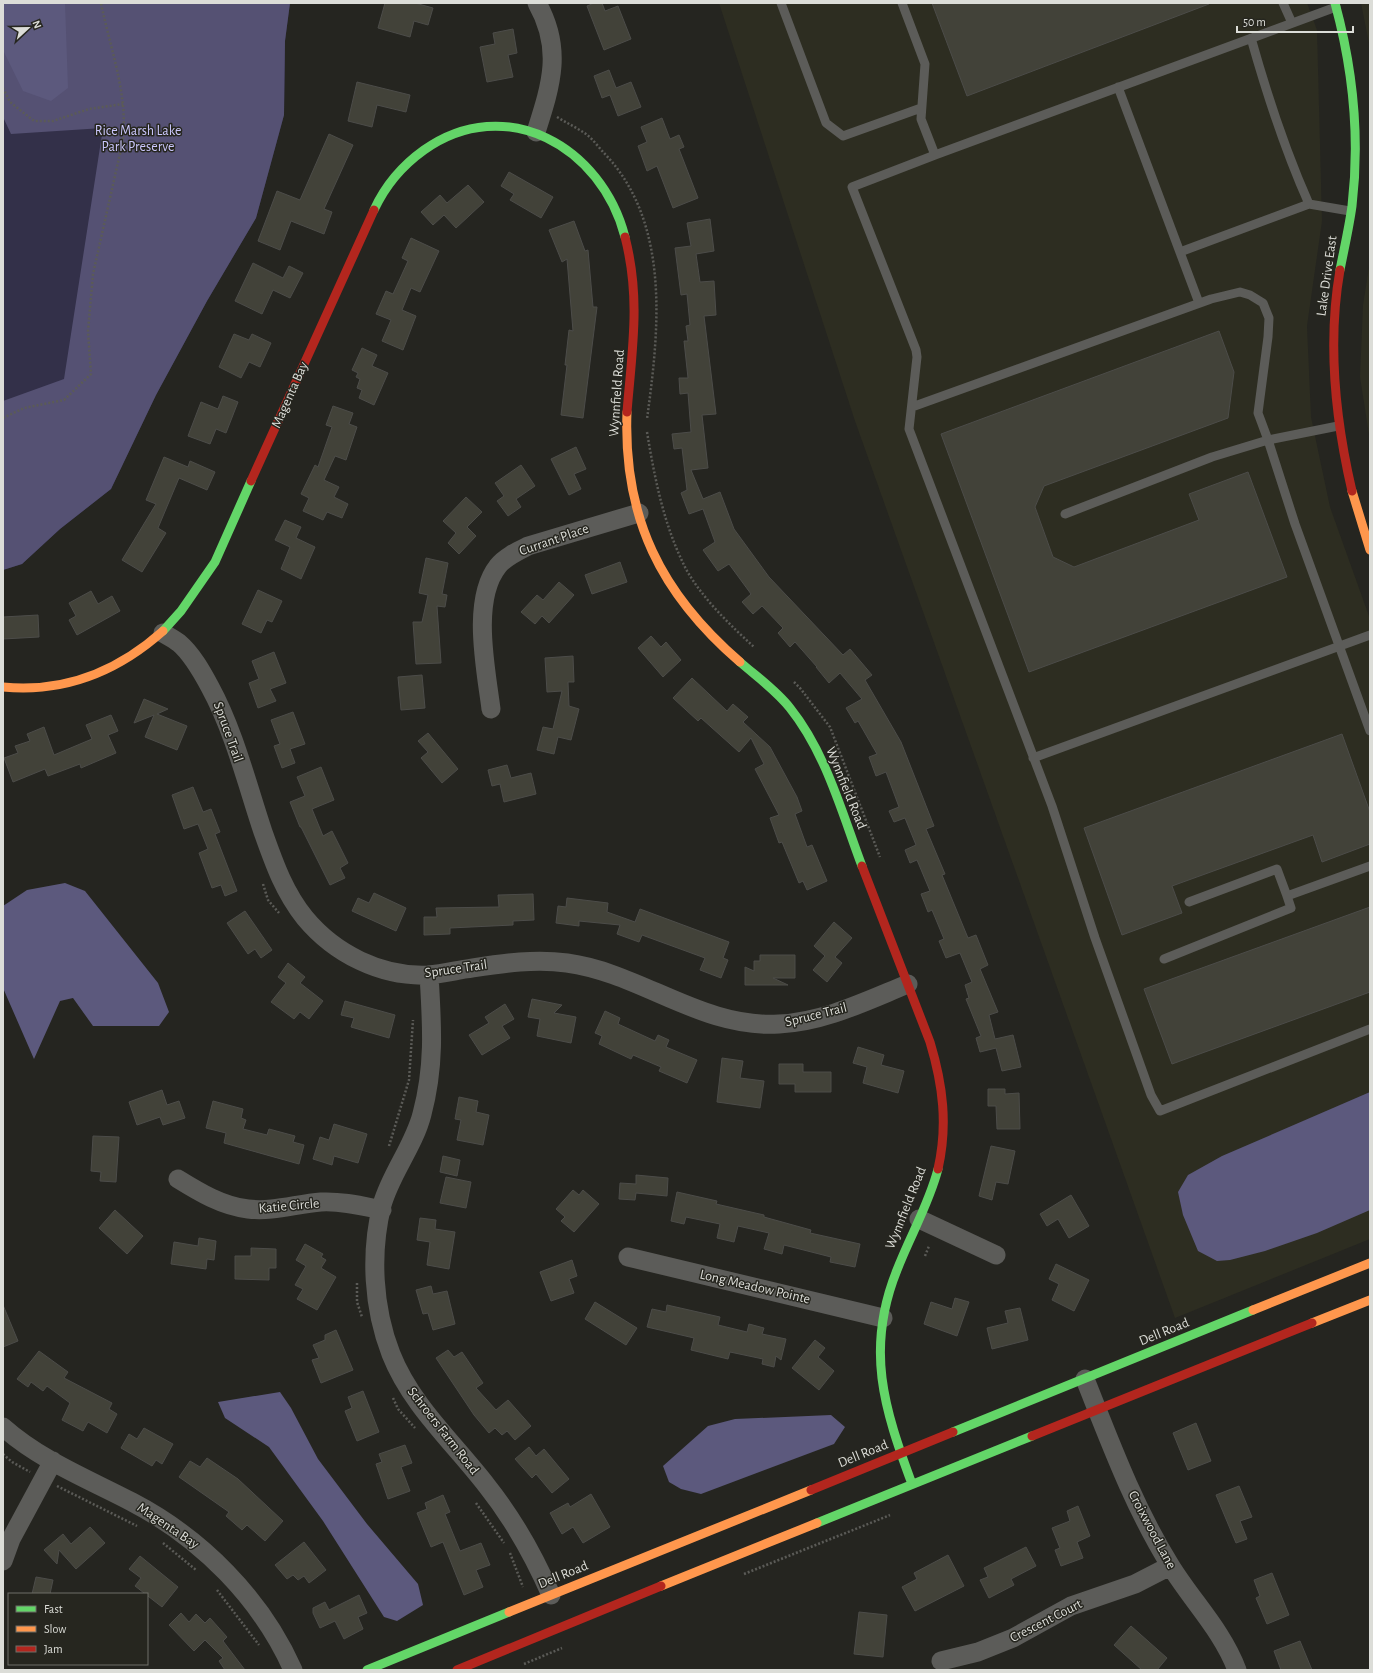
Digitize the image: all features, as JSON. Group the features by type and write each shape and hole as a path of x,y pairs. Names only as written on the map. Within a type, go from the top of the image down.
{"street":[{"path":"536,132 547,96 552,68 552,41 543,14 537,3"},
{"name":"Lake Drive East","path":"1335,5 1349,74 1355,133 1353,192 1335,308 1334,367 1338,426 1349,483 1370,550"},
{"name":"Magenta Bay","path":"3,688 36,688 71,682 105,671 136,654 163,633 183,611 215,562 378,203 391,180 409,160 431,144 456,132 482,126 510,127 536,132 563,145 575,154"},
{"name":"Wynnfield Road","path":"575,154 586,162 605,185 618,211 630,256 636,302 634,347 627,423 628,466 639,513 651,550 672,588 697,623 788,705 809,734 824,767 908,984 930,1042 940,1074 944,1108 943,1142 937,1174 899,1263 886,1298 880,1334 880,1370 884,1406 912,1484"},
{"name":"Currant Place","path":"491,709 484,657 482,604 488,581 498,565 514,553 528,546 639,513"},
{"name":"Spruce Trail","path":"163,633 181,644 201,671 220,705 276,868 289,897 306,919 329,941 353,958 380,969 429,975 503,963 534,961 567,963 598,970 688,1007 717,1016 748,1023 779,1024 809,1020 840,1012 908,984"},
{"name":"Schroers Farm Road","path":"429,975 433,1054 429,1085 422,1116 410,1145 395,1173 382,1210 375,1245 376,1282 380,1319 391,1354 408,1388 510,1517 530,1549 551,1595"},
{"name":"Katie Circle","path":"178,1179 199,1193 222,1203 247,1209 273,1210 320,1202 342,1202 382,1210"},
{"path":"919,1219 996,1255"},
{"name":"Long Meadow Pointe","path":"628,1257 883,1318"},
{"name":"Dell Road","path":"367,1670 1370,1263"},
{"path":"457,1670 1097,1409 1370,1300"},
{"name":"Croixwood Lane","path":"1085,1379 1128,1485 1170,1566 1230,1651 1237,1670"},
{"name":"Magenta Bay","path":"3,1427 24,1444 53,1461 158,1517 204,1551 235,1581 262,1615 285,1651 293,1670"},
{"path":"3,1561 11,1539 53,1461"},
{"name":"Crescent Court","path":"941,1661 978,1652 1013,1638 1071,1606 1135,1584 1170,1566"}],"lane":[{"path":"781,3 826,123 843,136 921,108"},
{"path":"902,3 925,64 920,118 935,155"},
{"path":"1283,3 1292,23"},
{"path":"1335,5 1292,23 852,187 916,350 917,357 909,429 1052,806 1116,998 1151,1095 1160,1111 1370,1029"},
{"path":"1251,38 1264,83 1292,166 1309,204"},
{"path":"1118,87 1199,303"},
{"path":"1180,252 1309,204 1350,211"},
{"path":"912,408 1199,303 1240,292 1250,295 1263,303 1269,318 1258,413 1295,524 1370,731"},
{"path":"1065,514 1212,457 1268,440 1338,426"},
{"path":"1033,758 1370,635"},
{"path":"1287,896 1370,866"},
{"path":"1164,959 1291,908 1277,869 1190,902"}],"path":[{"path":"3,418 24,408 64,400 91,374 88,331 93,274 123,140 125,123 123,104 102,3"},
{"path":"3,88 10,102 34,122 53,121 89,109 123,104"},
{"path":"550,116 557,117 587,135 616,166 635,197 650,240 656,299 654,370 646,426 663,514 687,570 719,614 757,650"},
{"path":"790,679 800,688 830,727 882,860"},
{"path":"261,877 268,900 281,916"},
{"path":"387,1152 409,1080 413,1018"},
{"path":"924,1258 930,1244"},
{"path":"357,1280 357,1302 363,1322"},
{"path":"392,1396 398,1409 418,1432"},
{"path":"3,1454 12,1462 43,1479 143,1530"},
{"path":"472,1496 505,1544"},
{"path":"162,1542 198,1571"},
{"path":"509,1550 524,1588"},
{"path":"214,1586 262,1649"}],"shaded area":[{"path":"3,3 65,3 68,88 51,101 23,91 3,50"},
{"path":"719,3 1307,3 1317,30 1322,221 1307,326 1311,417 1330,507 1370,619 1370,1239 1175,1318 855,421"},
{"path":"1361,3 1370,3 1370,48"},
{"path":"1370,261 1370,441 1360,377 1363,305"},
{"path":"65,883 85,891 158,983 169,1012 159,1026 93,1026 73,998 60,1001 34,1059 3,988 3,906 27,890"},
{"path":"1370,1092 1370,1210 1317,1233 1265,1251 1230,1260 1217,1261 1198,1251 1183,1215 1178,1192 1188,1175 1222,1156"},
{"path":"280,1392 291,1408 318,1459 367,1524 418,1584 423,1605 397,1621 384,1617 323,1521 269,1447 225,1418 218,1402"},
{"path":"831,1415 845,1427 834,1444 701,1494 681,1489 669,1482 663,1466 708,1426 735,1419"}],"green space":[{"name":"Rice Marsh Lake Park Preserve","path":"3,3 290,3 285,41 284,115 256,218 207,301 156,395 111,489 60,529 22,564 3,570"},
{"name":"Rice Marsh Lake Park Preserve","path":"3,3 290,3 285,41 284,115 256,218 207,301 156,395 111,489 60,529 22,564 3,570 3,401 64,379 103,128 11,134 3,117"}],"building":[{"path":"385,3 415,3 433,8 428,25 414,21 410,37 378,28"},
{"path":"594,3 602,3 605,11 618,6 631,39 604,50 587,6"},
{"path":"932,3 1209,3 1209,4 967,96"},
{"path":"513,29 517,53 508,55 513,77 487,82 480,47 495,44 493,33"},
{"path":"609,70 616,88 631,82 641,107 618,116 610,95 602,98 594,76"},
{"path":"357,82 410,95 406,112 377,105 372,127 348,121"},
{"path":"662,118 670,139 679,135 684,147 679,149 698,198 673,208 657,166 647,171 638,146 647,142 641,127"},
{"path":"329,134 353,145 324,209 332,212 324,234 291,221 280,250 258,241 277,191 300,200"},
{"path":"509,172 553,197 541,218 510,200 514,194 501,186"},
{"path":"468,185 484,202 456,228 444,215 433,225 421,212 440,195 447,203"},
{"path":"710,219 714,251 696,254 700,282 714,281 716,315 704,316 716,414 702,415 708,468 691,470 703,499 720,492 734,529 769,577 843,655 850,649 872,675 865,680 901,742 934,826 926,829 945,874 942,875 968,938 976,935 988,965 980,969 998,1012 989,1015 995,1039 1013,1035 1021,1067 1002,1071 996,1048 980,1052 976,1038 981,1036 966,999 969,998 965,985 972,982 960,953 946,958 939,941 944,939 932,910 928,912 921,894 930,891 917,860 910,863 905,850 916,845 905,818 894,822 889,811 899,807 886,772 876,776 869,757 877,754 858,721 855,723 846,708 862,699 840,673 829,683 795,642 790,647 778,633 783,628 762,606 753,614 742,602 751,594 729,564 718,571 703,550 715,542 703,509 689,514 681,493 687,490 682,448 674,449 672,434 691,432 688,393 680,394 679,378 688,378 684,341 688,341 686,326 690,325 687,294 681,295 675,248 691,246 687,223"},
{"path":"574,221 585,251 588,250 593,307 597,307 583,418 561,415 567,365 565,365 569,330 573,331 567,259 562,262 549,230"},
{"path":"411,238 439,251 420,292 411,288 402,310 416,316 403,350 382,341 391,320 376,314 386,291 393,294 408,261 402,258"},
{"path":"253,263 283,278 289,266 303,273 290,298 273,290 262,314 235,301"},
{"path":"1219,331 1234,372 1228,418 1044,486 1035,507 1053,557 1074,567 1199,520 1189,494 1248,472 1287,577 1029,672 941,434"},
{"path":"234,334 249,340 252,334 271,343 260,367 249,362 241,378 219,367"},
{"path":"362,348 377,355 372,366 388,373 374,405 359,398 362,390 357,388 360,379 356,377 358,373 352,370"},
{"path":"223,396 238,402 226,433 216,429 210,444 188,436 201,402 218,409"},
{"path":"333,406 353,413 349,424 357,427 346,460 335,456 324,480 339,487 334,497 348,504 342,518 327,512 323,520 303,511 309,498 301,494 315,465 318,467 332,427 326,425"},
{"path":"576,447 586,469 574,474 581,489 569,495 551,459"},
{"path":"164,457 188,467 190,461 215,472 207,490 179,478 158,528 166,533 142,572 122,560 156,504 146,500"},
{"path":"521,465 535,486 516,499 521,507 508,516 497,501 504,496 495,483"},
{"path":"466,497 482,512 467,527 476,536 459,554 448,543 456,533 443,521"},
{"path":"285,520 301,527 296,538 315,547 301,579 281,569 290,547 275,540"},
{"path":"426,558 448,563 442,594 447,595 445,607 437,606 441,663 416,664 413,622 422,622 428,595 419,593"},
{"path":"620,562 627,582 592,594 585,575"},
{"path":"559,582 574,595 549,623 542,616 535,624 521,612 537,595 543,600"},
{"path":"258,590 282,601 272,622 267,620 261,633 242,624"},
{"path":"91,591 98,604 112,596 120,611 77,635 69,620 76,616 69,603"},
{"path":"38,615 39,637 3,639 3,617"},
{"path":"651,636 661,647 666,642 681,660 663,677 638,648"},
{"path":"274,652 286,683 270,689 276,701 258,708 249,683 259,679 252,661"},
{"path":"573,656 574,682 568,682 569,706 579,709 571,740 558,737 554,754 537,750 543,727 553,729 562,691 547,692 545,658"},
{"path":"422,675 425,708 401,710 398,677"},
{"path":"692,678 727,711 733,704 748,717 743,722 770,747 797,797 802,811 795,814 807,847 812,845 827,881 807,890 803,881 799,883 782,842 779,843 770,818 779,815 755,769 764,764 751,738 739,752 701,718 698,721 673,698"},
{"path":"144,699 168,709 157,714 187,726 177,750 145,737 154,715 134,723"},
{"path":"293,712 305,744 290,749 295,763 282,768 274,746 280,744 271,720"},
{"path":"111,715 118,731 108,735 116,753 81,768 80,764 48,776 45,769 13,782 4,758 18,753 15,746 30,741 27,734 44,727 54,755 92,739 86,725"},
{"path":"428,733 458,769 442,783 421,758 428,752 418,741"},
{"path":"1342,734 1370,812 1370,844 1322,862 1313,835 1172,886 1182,913 1122,935 1084,828"},
{"path":"507,765 511,778 531,773 536,794 504,802 500,784 492,786 488,770"},
{"path":"321,767 334,800 312,809 323,836 332,831 348,863 340,868 345,878 330,885 300,827 290,802 305,796 297,777"},
{"path":"193,787 203,812 211,809 220,832 215,834 237,891 225,896 221,885 212,888 199,853 208,849 198,824 184,829 172,795"},
{"path":"374,893 406,908 396,931 352,911 358,898 369,903"},
{"path":"533,894 534,920 513,921 513,925 450,928 450,934 424,935 424,917 437,917 436,908 499,907 498,895"},
{"path":"567,898 608,903 607,912 635,922 640,909 729,942 723,958 728,960 721,978 700,970 705,958 642,935 639,942 617,934 620,925 579,921 579,926 556,923 558,906 566,907"},
{"path":"1370,907 1370,992 1172,1064 1144,989"},
{"path":"245,911 272,950 261,958 255,949 248,954 227,923"},
{"path":"834,922 852,938 835,957 842,963 827,982 813,970 825,956 814,946"},
{"path":"760,955 795,955 795,978 773,978 788,985 745,985 745,967 754,971 754,961 760,961"},
{"path":"288,963 305,977 300,983 323,1001 309,1019 300,1012 294,1019 271,1002 286,983 278,977"},
{"path":"532,999 562,1005 554,1013 576,1017 571,1043 537,1036 540,1019 528,1017"},
{"path":"345,1001 395,1015 389,1038 351,1027 354,1018 341,1015"},
{"path":"505,1004 514,1019 502,1026 510,1038 482,1055 469,1035 489,1023 485,1017"},
{"path":"605,1011 620,1018 618,1024 655,1041 658,1035 669,1040 666,1047 697,1060 687,1083 659,1071 661,1067 633,1055 631,1059 599,1044 602,1036 595,1033"},
{"path":"858,1047 884,1055 881,1065 904,1071 898,1093 863,1083 867,1067 853,1063"},
{"path":"722,1058 743,1061 740,1078 764,1081 760,1108 717,1102"},
{"path":"779,1064 803,1064 803,1072 831,1072 831,1092 795,1092 795,1084 779,1084"},
{"path":"988,1089 1005,1089 1005,1094 1019,1093 1020,1129 997,1129 996,1106 988,1106"},
{"path":"162,1090 167,1105 179,1101 185,1118 163,1125 160,1117 137,1125 129,1102"},
{"path":"459,1097 478,1101 476,1112 489,1115 483,1145 457,1140 461,1120 455,1119"},
{"path":"213,1101 243,1109 241,1118 246,1120 243,1129 267,1135 269,1129 295,1136 293,1142 304,1145 299,1164 224,1143 226,1133 206,1128"},
{"path":"334,1124 367,1134 358,1163 334,1156 332,1165 313,1159 320,1137 329,1140"},
{"path":"93,1136 119,1137 116,1182 100,1181 101,1172 91,1171"},
{"path":"991,1146 1015,1151 1008,1184 996,1182 992,1200 979,1196"},
{"path":"443,1156 460,1160 457,1176 440,1172"},
{"path":"636,1175 668,1178 667,1196 636,1193 635,1200 619,1199 620,1183 636,1184"},
{"path":"446,1177 471,1182 466,1208 440,1203"},
{"path":"573,1190 579,1195 583,1190 599,1204 574,1232 561,1221 565,1217 556,1209"},
{"path":"677,1192 717,1201 716,1204 764,1215 764,1217 811,1230 810,1233 860,1244 855,1267 830,1262 831,1257 784,1245 782,1254 764,1249 769,1233 738,1226 734,1242 717,1238 720,1224 686,1217 684,1224 671,1221"},
{"path":"1071,1195 1089,1226 1069,1238 1058,1219 1047,1226 1040,1214"},
{"path":"115,1210 143,1236 127,1254 99,1228"},
{"path":"420,1218 436,1220 435,1229 455,1232 449,1269 427,1265 430,1242 417,1240"},
{"path":"199,1238 216,1241 214,1260 207,1259 206,1269 171,1264 174,1242 198,1246"},
{"path":"305,1244 323,1254 321,1257 326,1260 321,1268 336,1277 317,1310 297,1299 303,1289 295,1285 306,1266 296,1260"},
{"path":"251,1248 276,1249 276,1268 269,1268 269,1280 235,1279 235,1256 251,1256"},
{"path":"572,1260 577,1276 569,1279 574,1293 551,1301 540,1272"},
{"path":"1056,1264 1089,1280 1074,1311 1052,1300 1059,1284 1049,1279"},
{"path":"431,1286 433,1294 447,1291 455,1324 433,1330 428,1313 423,1314 416,1290"},
{"path":"955,1298 969,1302 957,1336 924,1324 931,1302 952,1309"},
{"path":"595,1302 637,1328 626,1345 585,1319"},
{"path":"3,1305 18,1341 3,1347"},
{"path":"667,1305 720,1317 718,1325 747,1332 749,1324 764,1328 762,1334 786,1339 781,1360 776,1356 774,1367 762,1364 763,1359 730,1352 728,1359 691,1350 694,1338 647,1327 652,1309 666,1312"},
{"path":"1020,1308 1028,1340 992,1349 987,1328 1008,1323 1005,1311"},
{"path":"336,1330 353,1370 321,1383 312,1360 319,1358 313,1345 325,1340 325,1335"},
{"path":"815,1340 825,1348 818,1357 834,1371 819,1390 792,1368"},
{"path":"448,1350 454,1357 462,1352 483,1383 476,1388 496,1410 508,1400 531,1426 515,1440 507,1431 502,1435 495,1428 489,1433 474,1415 436,1358"},
{"path":"39,1351 68,1372 64,1378 112,1403 109,1409 117,1414 107,1433 88,1422 83,1431 62,1420 70,1403 47,1386 43,1391 31,1382 28,1387 17,1379"},
{"path":"363,1391 379,1432 357,1441 345,1411 352,1408 348,1397"},
{"path":"1196,1423 1211,1461 1188,1470 1173,1433"},
{"path":"144,1428 173,1444 162,1464 156,1460 152,1466 121,1448 129,1434 137,1439"},
{"path":"405,1445 412,1463 401,1467 410,1491 388,1499 376,1464 382,1462 379,1454"},
{"path":"529,1447 536,1456 544,1449 569,1479 552,1493 536,1474 532,1478 515,1459"},
{"path":"207,1458 238,1479 283,1521 265,1541 247,1525 242,1530 226,1516 229,1512 179,1477 190,1461 200,1467"},
{"path":"1239,1486 1252,1517 1240,1521 1247,1539 1236,1543 1216,1495"},
{"path":"591,1494 610,1527 583,1543 573,1527 562,1534 550,1513 568,1503 570,1507"},
{"path":"443,1495 450,1512 445,1514 460,1551 481,1543 490,1565 476,1570 483,1587 464,1595 443,1542 431,1547 417,1513 427,1509 425,1503"},
{"path":"1078,1506 1090,1536 1077,1542 1083,1558 1061,1566 1055,1550 1060,1548 1052,1528 1070,1521 1067,1511"},
{"path":"90,1527 105,1543 76,1569 59,1550 57,1564 44,1550 63,1534 71,1544"},
{"path":"304,1542 326,1570 309,1583 304,1576 298,1580 293,1575 287,1579 275,1565"},
{"path":"1026,1547 1036,1566 1011,1579 1014,1585 989,1598 980,1580 988,1577 984,1568"},
{"path":"948,1555 964,1586 915,1611 902,1587 917,1579 914,1573"},
{"path":"140,1556 178,1587 162,1607 148,1596 148,1593 144,1593 135,1586 141,1578 129,1569"},
{"path":"1272,1573 1289,1615 1267,1624 1256,1598 1260,1596 1254,1580"},
{"path":"36,1577 53,1580 50,1593 32,1593"},
{"path":"359,1595 367,1613 358,1617 363,1629 344,1639 335,1621 320,1628 313,1613 313,1608 325,1602 329,1610"},
{"path":"859,1612 887,1615 883,1657 854,1654"},
{"path":"181,1613 189,1622 196,1614 205,1623 210,1618 227,1637 223,1641 245,1670 225,1670 219,1661 223,1658 205,1640 194,1651 169,1625"},
{"path":"1131,1626 1167,1658 1157,1670 1142,1670 1114,1645"},
{"path":"1300,1641 1312,1670 1281,1670 1274,1651"}],"traffic: fast":[{"path":"1335,3 1350,78 1355,129 1352,206 1340,270"},
{"path":"374,210 389,184 409,162 424,150 455,133 487,126 518,128 547,138 573,155 595,177 613,205 625,237"},
{"path":"163,631 181,611 215,562 251,481"},
{"path":"740,662 779,695 803,726 814,744 832,784 862,866"},
{"path":"912,1484 893,1430 882,1378 880,1352 882,1326 887,1299 897,1270 930,1195 938,1169"},
{"path":"953,1432 1253,1310"},
{"path":"817,1523 1032,1436"},
{"path":"367,1670 509,1612"}],"traffic: slow":[{"path":"627,412 627,450 632,486 640,520 652,551 668,581 688,609 712,636 740,662"},
{"path":"1352,491 1370,550"},
{"path":"3,687 48,687 89,677 127,658 163,631"},
{"path":"1253,1310 1370,1263"},
{"path":"1312,1323 1370,1300"},
{"path":"509,1612 811,1490"},
{"path":"661,1586 817,1523"}],"traffic: jam":[{"path":"251,481 374,210"},
{"path":"625,237 630,260 634,303 633,346 627,412"},
{"path":"1340,270 1334,325 1335,381 1341,436 1352,491"},
{"path":"862,866 930,1042 938,1074 943,1105 943,1137 938,1169"},
{"path":"1032,1436 1312,1323"},
{"path":"811,1490 953,1432"},
{"path":"457,1670 661,1586"}]}
